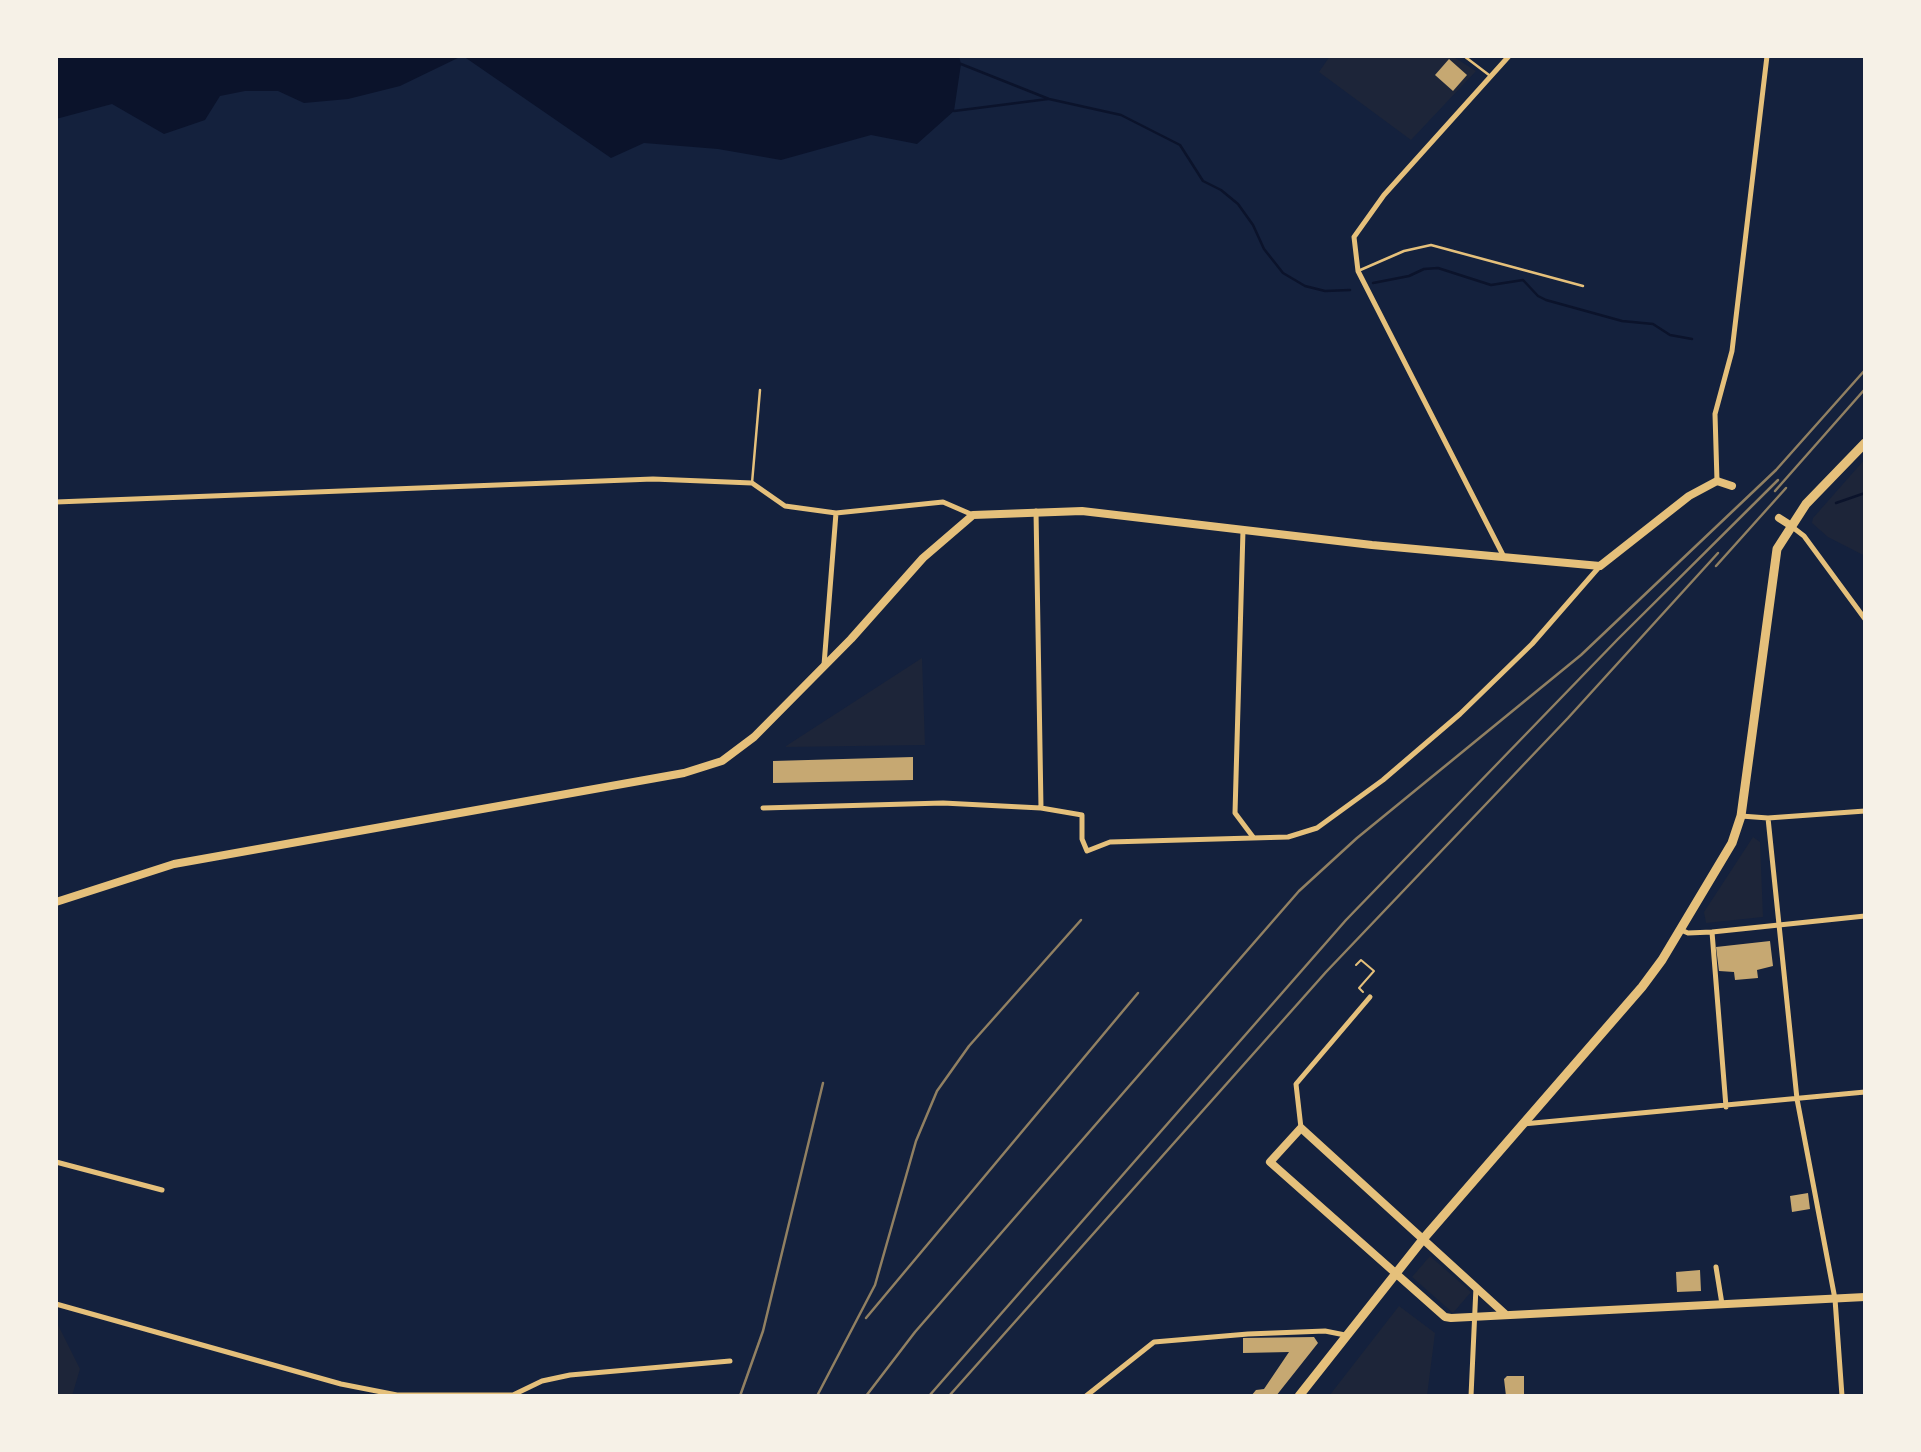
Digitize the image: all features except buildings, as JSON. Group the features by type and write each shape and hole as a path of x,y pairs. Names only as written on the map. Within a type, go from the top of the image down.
{"highway":[{"path":"1299,1396 1394,1273 1642,987 1681,930 1732,843 1741,816 1762,675 1772,567 1777,549 1790,525 1865,443"}],"main road":[{"path":"56,902 174,864 684,774 722,761 754,737 923,558 973,515 1082,511 1600,566 1689,496 1717,481 1732,486"},
{"path":"1779,517 1790,525"},
{"path":"1505,1314 1301,1128 1270,1162 1438,1314 1451,1318 1865,1297"}],"street":[{"path":"1504,557 1358,271 1354,237 1384,195 1509,56"},
{"path":"1717,481 1715,414 1731,351 1767,56"},
{"path":"56,502 653,479 752,483 785,506 835,513 943,502 973,515"},
{"path":"1037,511 1041,808"},
{"path":"824,665 835,513"},
{"path":"1790,525 1804,536 1865,619"},
{"path":"1243,530 1235,813 1253,838"},
{"path":"763,808 956,803 1041,808 1082,815 1082,839 1087,851 1110,842 1287,837 1317,828 1382,780 1460,714 1532,644 1600,566"},
{"path":"1741,816 1768,818 1865,811"},
{"path":"1768,818 1796,1087 1795,1099 1835,1299 1842,1396"},
{"path":"1681,930 1688,933 1712,932 1865,916"},
{"path":"1712,932 1726,1107"},
{"path":"1301,1128 1296,1084 1370,997"},
{"path":"1521,1124 1865,1092"},
{"path":"56,1162 162,1190"},
{"path":"1716,1267 1722,1304"},
{"path":"1471,1396 1476,1287"},
{"path":"56,1304 341,1384 397,1395 513,1395 542,1381 570,1375 730,1361"},
{"path":"1086,1396 1154,1342 1286,1332 1325,1331 1345,1335"}],"lane":[{"path":"1464,56 1491,76"},
{"path":"1358,271 1405,251 1431,245 1583,286"},
{"path":"752,483 760,390"}],"path":[{"path":"1356,965 1361,960 1374,971 1359,988 1370,997"}],"shaded area":[{"path":"56,56 462,56 400,86 348,99 304,103 278,91 245,91 220,96 205,120 164,134 112,104 56,119"},
{"path":"463,56 959,56 961,64 954,111 917,144 871,135 781,160 718,149 644,143 611,158"},
{"path":"1330,56 1452,56 1476,71 1411,140 1319,72"},
{"path":"1865,459 1865,556 1828,537 1812,523 1813,518"},
{"path":"922,658 925,745 786,747 786,746"},
{"path":"1753,837 1760,842 1763,917 1706,923 1704,912"},
{"path":"1430,1256 1471,1292 1453,1313 1412,1277"},
{"path":"1399,1306 1435,1333 1427,1396 1329,1396"},
{"path":"56,1321 80,1369 72,1396 56,1396"}],"waterway":[{"path":"961,64 1049,99 1121,115 1180,145 1203,181 1221,190 1238,204 1253,225 1264,249 1283,273 1305,286 1325,291 1350,290"},
{"path":"954,111 1048,99"},
{"path":"1373,283 1409,276 1424,269 1438,268 1491,285 1523,280 1538,296 1546,300 1622,321 1653,324 1670,335 1692,339"},
{"path":"1836,503 1865,493"}],"railway":[{"path":"866,1396 915,1332 1299,891 1357,838 1581,655 1776,470 1865,370"},
{"path":"1775,491 1865,389"},
{"path":"929,1396 1346,920 1618,639 1778,480"},
{"path":"1716,566 1786,488"},
{"path":"949,1396 1326,972 1568,718 1718,553"},
{"path":"817,1396 875,1285 916,1141 937,1091 969,1046 1081,920"},
{"path":"866,1318 1138,993"},
{"path":"740,1396 763,1331 823,1083"}]}
